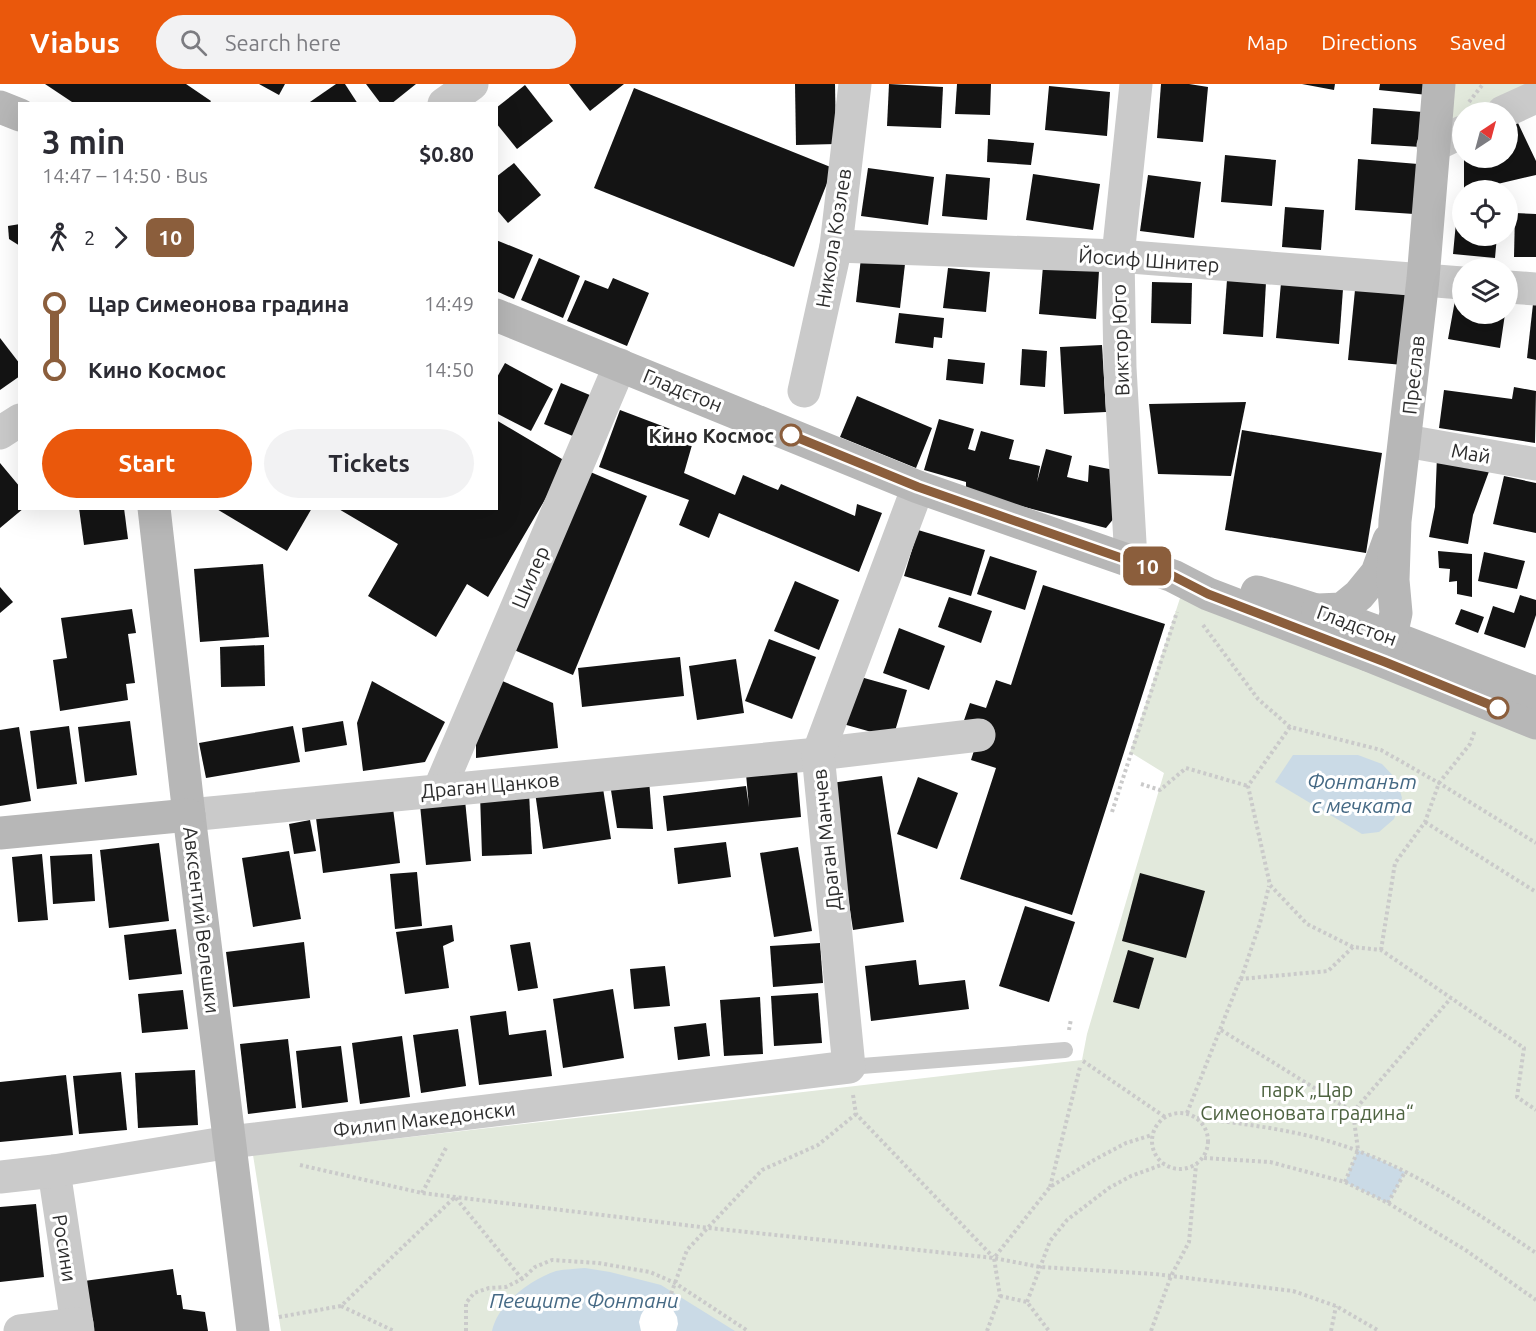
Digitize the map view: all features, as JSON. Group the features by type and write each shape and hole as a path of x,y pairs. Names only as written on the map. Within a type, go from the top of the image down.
{"main road":[{"name":"Преслав","path":"1380,646 1396,613 1393,580 1395,521 1423,279 1439,84"},
{"path":"0,107 18,114"},
{"name":"Гладстон","path":"498,316 918,487 1131,560 1173,576 1208,594 1380,646 1436,655 1536,693"},
{"name":"Авксентий Велешки","path":"154,510 252,1326"},
{"path":"1318,609 1342,609 1364,590 1377,573 1395,521"},
{"name":"Гладстон","path":"1173,576 1222,583 1318,609 1380,646 1536,723"},
{"name":"Драган Цанков","path":"0,833 189,815"}],"street":[{"path":"447,102 472,84"},
{"name":"Никола Козлев","path":"804,391 836,246 855,84"},
{"name":"Виктор Юго","path":"1131,560 1120,368 1118,256 1136,84"},
{"path":"1518,105 1536,97"},
{"path":"1433,146 1452,137"},
{"name":"Йосиф Шнитер","path":"836,246 1118,256 1452,282"},
{"path":"1518,288 1536,289"},
{"name":"Шилер","path":"439,790 620,365"},
{"path":"0,433 18,421"},
{"name":"Май","path":"1406,441 1536,464"},
{"name":"Драган Манчев","path":"849,1067 818,754 918,487"},
{"name":"Драган Цанков","path":"189,815 818,754 979,735"},
{"name":"Филип Македонски","path":"0,1178 230,1142 849,1067"},
{"name":"Росини","path":"20,1331 78,1327 54,1171"}],"lane":[{"path":"849,1067 1065,1050"}],"path":[{"path":"1112,812 1177,615 1173,576"},
{"path":"1206,630 1258,699 1290,727 1381,750 1536,843"},
{"path":"1187,1113 1240,979 1260,923 1270,885 1248,786 1290,727"},
{"path":"1381,950 1395,863 1425,822 1439,783 1470,744"},
{"path":"1142,784 1160,790 1186,768 1248,786"},
{"path":"1425,822 1536,892"},
{"path":"1270,885 1308,924 1353,947 1381,950 1524,1048 1517,1097 1536,1110"},
{"path":"1240,979 1328,971 1353,947"},
{"path":"1345,1182 1358,1150 1353,1112 1450,998"},
{"path":"1065,1050 1071,1019"},
{"path":"1221,1030 1353,1112"},
{"path":"1050,1187 1082,1060 1165,1117"},
{"path":"849,1067 856,1114 994,1258 1000,1296 987,1331"},
{"path":"1197,1118 1204,1126 1208,1136 1208,1148 1204,1158 1196,1165 1185,1169 1174,1169 1164,1164 1156,1156 1152,1146 1152,1135 1157,1124 1165,1117 1176,1113 1187,1113 1197,1118 1280,1128 1358,1150 1405,1172 1485,1219 1536,1253"},
{"path":"667,1305 687,1250 762,1170 818,1145 856,1114"},
{"path":"422,1193 447,1147 452,1115"},
{"path":"994,1258 1050,1187 1126,1143 1152,1135"},
{"path":"1204,1158 1270,1162 1345,1182 1388,1203 1467,1251 1536,1300"},
{"path":"1028,1302 1050,1241 1068,1220 1109,1188 1131,1176 1164,1164"},
{"path":"298,1165 422,1193 709,1228 994,1258 1040,1267 1172,1276 1293,1291 1336,1306 1378,1331"},
{"path":"1151,1331 1172,1276 1189,1242 1196,1165"},
{"path":"1388,1203 1405,1172"},
{"path":"455,1197 522,1279"},
{"path":"252,1326 341,1306 455,1197"},
{"path":"466,1331 466,1303 474,1293 489,1288 506,1287 522,1279 535,1267 552,1260 598,1263 650,1272 675,1283 748,1331"},
{"path":"1000,1296 1028,1302 1048,1331"},
{"path":"341,1306 394,1331"},
{"path":"1331,1331 1336,1306"}],"green space":[{"path":"1439,84 1536,84 1515,102 1452,102 1452,137 1433,146"},
{"name":"парк „Цар Симеоновата градина“","path":"1182,592 1536,737 1536,1331 281,1331 253,1155 1082,1060 1087,1034 1164,773 1130,752"}],"water":[{"name":"Фонтанът с мечката","path":"1293,755 1358,755 1382,764 1397,780 1402,798 1394,819 1379,832 1362,834 1275,782"},
{"path":"1358,1150 1405,1172 1388,1203 1345,1182"},
{"name":"Пеещите Фонтани","path":"585,1268 661,1285 735,1331 492,1331 495,1321 508,1302 536,1280 556,1271"}],"pier":[{"path":"660,1303 673,1310 677,1317 676,1331 641,1331 639,1322 645,1308"}],"building":[{"path":"45,84 186,84 211,101 210,102 72,102"},
{"path":"259,84 285,84 279,95"},
{"path":"336,84 345,84 357,102 310,102"},
{"path":"366,84 416,84 394,102 380,102"},
{"path":"569,84 624,84 590,111"},
{"path":"795,84 835,84 836,144 796,145"},
{"path":"889,84 943,87 941,128 887,126"},
{"path":"957,84 991,84 990,115 955,114"},
{"path":"1161,84 1208,87 1203,142 1157,138"},
{"path":"1302,84 1335,84 1334,90"},
{"path":"1380,84 1429,84 1428,95 1379,90"},
{"path":"525,85 553,121 517,149 498,125 498,106"},
{"path":"1049,86 1110,92 1107,136 1045,130"},
{"path":"634,88 833,168 794,267 594,188"},
{"path":"1373,108 1423,112 1421,147 1371,144"},
{"path":"1518,123 1536,161 1536,175 1515,180 1464,180 1464,168 1518,168"},
{"path":"988,139 1034,143 1031,165 987,162"},
{"path":"1225,155 1276,160 1272,206 1221,202"},
{"path":"1358,159 1418,164 1414,214 1355,210"},
{"path":"514,163 541,195 508,223 498,211 498,175"},
{"path":"868,168 934,177 928,225 861,216"},
{"path":"946,174 990,178 987,220 942,216"},
{"path":"1033,174 1100,184 1093,230 1026,220"},
{"path":"1148,175 1201,182 1194,238 1140,231"},
{"path":"1285,207 1324,210 1321,250 1282,247"},
{"path":"1518,213 1536,214 1536,257 1514,257 1514,246 1518,246"},
{"path":"18,224 18,245 9,239 8,226"},
{"path":"498,241 533,255 514,299 498,292"},
{"path":"1454,246 1496,246 1495,258 1453,254"},
{"path":"539,258 580,276 563,318 521,300"},
{"path":"861,258 905,264 900,308 856,302"},
{"path":"1043,266 1099,271 1096,319 1039,314"},
{"path":"948,268 990,272 986,312 943,308"},
{"path":"613,278 649,293 627,346 567,321 585,280 608,289"},
{"path":"1227,280 1266,282 1263,337 1223,334"},
{"path":"1152,282 1192,283 1191,324 1151,323"},
{"path":"1281,283 1343,289 1339,344 1276,338"},
{"path":"1355,290 1410,295 1403,365 1348,360"},
{"path":"1533,304 1536,304 1536,360 1527,358"},
{"path":"899,313 944,318 942,338 934,337 933,348 895,343"},
{"path":"1452,317 1452,324 1504,324 1500,348 1448,339"},
{"path":"0,338 18,361 18,377 0,390"},
{"path":"1102,345 1106,412 1064,414 1060,347"},
{"path":"1022,349 1047,351 1045,387 1020,385"},
{"path":"948,359 985,363 983,384 946,380"},
{"path":"505,363 553,389 531,431 498,414 498,375"},
{"path":"561,383 597,398 580,439 544,424"},
{"path":"1514,387 1536,391 1535,443 1439,428 1444,390 1512,399"},
{"path":"857,396 932,428 916,468 840,437"},
{"path":"1246,402 1231,476 1158,474 1149,404"},
{"path":"620,410 694,438 684,473 735,495 743,475 778,490 781,484 855,516 857,504 882,513 859,572 719,513 709,538 679,525 689,500 599,467"},
{"path":"939,419 974,429 968,449 975,451 981,431 1014,440 1009,459 1040,466 1037,482 1046,449 1072,456 1067,477 1088,482 1089,465 1119,471 1119,512 1106,528 966,492 966,482 924,470"},
{"path":"498,421 567,462 488,597 467,584 436,637 368,596 398,544 340,510 498,510"},
{"path":"1242,430 1382,453 1366,553 1225,530"},
{"path":"1437,456 1491,466 1473,515 1468,544 1429,537 1435,507"},
{"path":"0,463 18,485 18,510 22,510 0,528"},
{"path":"588,471 647,496 573,675 514,650"},
{"path":"1504,476 1536,483 1536,533 1493,524"},
{"path":"79,510 124,510 128,539 84,545"},
{"path":"218,510 311,510 287,551"},
{"path":"918,530 985,550 971,596 904,576"},
{"path":"1438,551 1472,554 1472,597 1457,594 1457,581 1449,582 1450,569 1439,568"},
{"path":"1484,552 1525,561 1517,589 1478,581"},
{"path":"990,556 1037,571 1025,610 977,594"},
{"path":"263,564 269,637 200,642 194,569"},
{"path":"795,581 839,600 819,650 774,631"},
{"path":"1043,585 1165,624 1072,915 960,879 996,768 971,760 979,735 961,729 970,703 986,708 996,680 1011,685"},
{"path":"0,587 13,602 0,613"},
{"path":"1520,595 1536,600 1536,615 1525,648 1484,634 1493,606 1514,613"},
{"path":"949,597 992,611 981,643 938,627"},
{"path":"132,609 136,633 128,634 135,683 126,684 128,700 60,711 53,660 67,658 61,618"},
{"path":"1461,609 1484,617 1478,633 1455,624"},
{"path":"899,628 945,646 929,690 883,673"},
{"path":"769,639 816,657 792,719 745,701"},
{"path":"264,645 265,686 221,687 220,647"},
{"path":"680,657 684,696 582,707 578,668"},
{"path":"736,659 744,713 697,720 689,666"},
{"path":"857,676 907,690 893,738 843,724"},
{"path":"500,680 553,703 558,748 476,758 476,716"},
{"path":"372,681 445,722 425,762 363,771 357,723"},
{"path":"130,721 137,775 85,782 78,727"},
{"path":"343,721 347,745 305,752 302,728"},
{"path":"69,726 77,784 37,789 30,731"},
{"path":"293,726 300,762 206,778 199,743"},
{"path":"19,727 31,801 0,806 0,730"},
{"path":"797,770 801,817 667,831 663,796 746,786 749,807 746,774"},
{"path":"882,776 904,922 853,930 831,783"},
{"path":"918,777 958,793 937,849 897,834"},
{"path":"649,780 653,829 617,828 610,784"},
{"path":"602,782 611,839 543,849 535,792"},
{"path":"529,792 532,854 482,856 480,794"},
{"path":"465,800 471,861 426,865 420,805"},
{"path":"393,808 400,863 323,873 316,818"},
{"path":"310,820 316,851 294,854 289,824"},
{"path":"726,842 731,877 678,884 674,848"},
{"path":"159,843 169,921 109,928 100,850"},
{"path":"798,847 812,931 774,937 760,853"},
{"path":"289,851 301,919 253,927 242,858"},
{"path":"42,854 48,920 18,922 12,857"},
{"path":"92,854 95,901 53,904 50,856"},
{"path":"417,872 422,926 395,929 390,874"},
{"path":"1140,873 1205,891 1186,958 1122,941"},
{"path":"1025,906 1075,922 1049,1002 999,986"},
{"path":"452,925 454,941 443,946 449,988 405,994 396,932"},
{"path":"176,929 182,974 129,980 124,935"},
{"path":"304,942 310,998 233,1007 226,952"},
{"path":"530,942 538,988 518,991 510,945"},
{"path":"820,943 823,983 773,987 770,946"},
{"path":"1128,950 1154,958 1139,1009 1113,1002"},
{"path":"916,960 919,985 965,980 969,1009 871,1021 865,966"},
{"path":"665,966 670,1006 634,1009 630,969"},
{"path":"613,989 624,1058 563,1068 553,999"},
{"path":"183,990 188,1029 142,1033 138,994"},
{"path":"818,993 822,1043 774,1046 771,996"},
{"path":"760,997 763,1054 724,1056 720,1000"},
{"path":"506,1011 509,1035 546,1030 552,1076 479,1085 470,1016"},
{"path":"706,1023 710,1056 678,1060 674,1027"},
{"path":"458,1029 466,1086 421,1093 413,1035"},
{"path":"402,1036 410,1097 360,1104 352,1043"},
{"path":"288,1039 296,1108 248,1114 240,1044"},
{"path":"341,1046 348,1102 302,1108 296,1051"},
{"path":"195,1070 198,1125 138,1128 135,1073"},
{"path":"121,1072 127,1130 79,1134 73,1076"},
{"path":"66,1075 73,1135 0,1142 0,1082"},
{"path":"36,1204 44,1277 0,1282 0,1207"},
{"path":"173,1269 177,1295 181,1295 183,1309 205,1312 208,1331 90,1331 84,1281"}],"bus line":[{"name":"10","path":"791,435 918,487 1173,576 1208,594 1437,682 1498,708"}],"place":[{"name":"Кино Космос","path":"791,435"}]}
